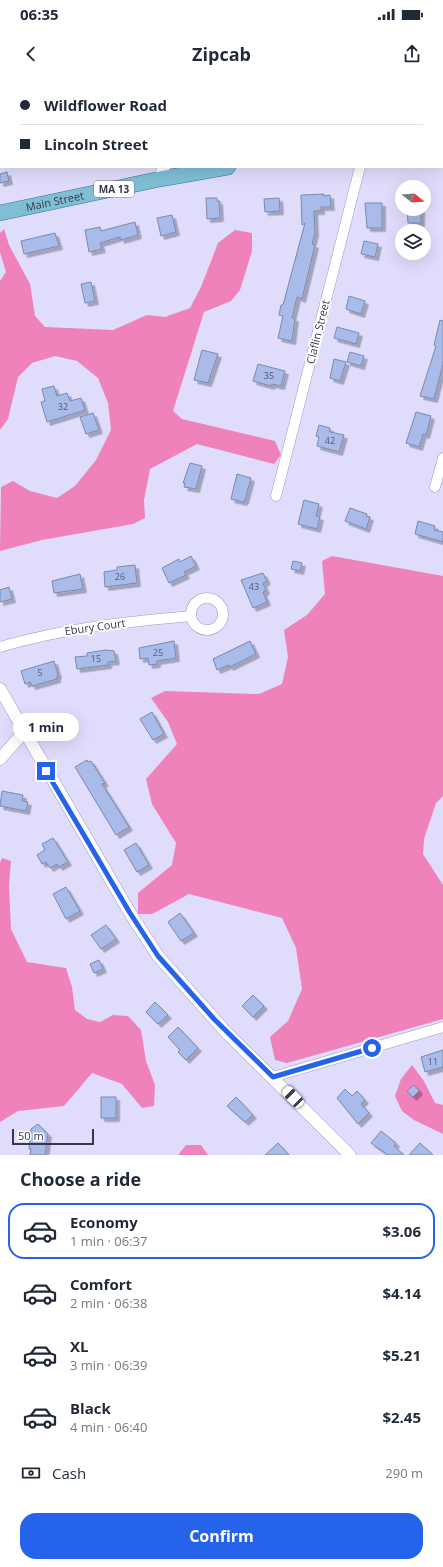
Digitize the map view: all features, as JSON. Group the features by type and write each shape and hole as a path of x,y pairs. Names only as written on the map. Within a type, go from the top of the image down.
{"main road":[{"name":"Main Street","path":"0,213 162,173 217,168"}],"street":[{"name":"Claflin Street","path":"276,496 360,168"},
{"path":"435,487 443,458"},
{"name":"Ebury Court","path":"0,647 40,635 74,629 191,616"},
{"path":"0,689 130,913 158,956 214,1019 350,1155"},
{"path":"0,760 24,732"},
{"path":"273,1077 443,1027"}],"shaded area":[{"path":"4,229 9,245 30,284 35,316 45,327 113,330 147,315 165,317 190,308 201,287 218,243 235,230 252,233 252,251 240,290 231,301 204,312 173,411 182,419 275,441 281,455 274,464 197,444 150,469 144,500 145,518 133,524 42,540 0,551 1,487 13,481 30,491 57,498 75,486 96,460 111,430 108,403 98,378 77,361 55,356 32,363 18,377 8,419 0,430 0,281 6,272 0,252 0,233"},
{"path":"332,556 443,576 443,796 436,803 424,839 423,854 443,885 443,1019 287,1063 275,1060 270,1037 288,1021 302,989 296,948 282,918 189,894 152,914 138,914 138,893 172,865 176,843 152,804 146,779 177,744 168,722 151,698 165,691 259,694 282,684 288,657 284,630 307,615 325,594 322,561"},
{"path":"2,858 11,861 9,885 11,929 27,962 66,968 72,987 75,1010 87,1019 100,1022 113,1015 128,1016 141,1030 146,1061 155,1085 154,1106 142,1108 122,1084 92,1073 64,1106 18,1111 0,1122 0,863"},
{"path":"412,1065 424,1081 435,1103 443,1105 443,1134 414,1120 402,1111 395,1096 401,1079"},
{"path":"186,1145 201,1145 208,1155 178,1155"}],"building":[{"path":"7,172 9,181 0,183 0,174"},
{"path":"324,194 324,196 330,195 331,207 321,207 321,211 314,211 315,233 312,244 315,245 302,299 297,297 292,318 295,318 292,341 278,338 283,316 279,315 281,305 283,305 305,223 302,225 301,195"},
{"path":"206,198 217,198 217,201 219,201 220,218 207,219"},
{"path":"279,198 280,211 265,212 264,199"},
{"path":"365,203 382,203 382,228 367,228"},
{"path":"172,215 176,232 161,236 157,218"},
{"path":"408,216 421,216 421,223 408,223"},
{"path":"135,222 138,235 121,240 120,237 100,243 102,249 89,252 85,230 100,227 101,231"},
{"path":"55,233 59,246 24,254 21,241"},
{"path":"364,241 378,244 375,257 361,254"},
{"path":"91,282 95,301 85,303 81,284"},
{"path":"349,296 365,301 361,314 346,309"},
{"path":"440,320 443,321 443,364 434,399 420,396 436,346 434,345"},
{"path":"337,327 359,333 356,344 334,338"},
{"path":"202,350 218,354 208,383 194,380"},
{"path":"350,352 364,356 361,366 347,362"},
{"path":"334,359 346,362 340,381 330,378"},
{"path":"258,364 285,371 281,386 272,384 271,386 253,381"},
{"path":"54,386 57,396 67,393 70,401 81,398 85,410 47,422 41,402 45,401 42,389"},
{"path":"416,412 431,416 426,435 423,434 419,447 406,443"},
{"path":"93,413 99,430 86,434 80,417"},
{"path":"319,425 330,428 330,432 344,435 339,452 317,446 319,437 316,436"},
{"path":"190,463 202,466 196,489 184,487 185,483 183,483"},
{"path":"237,474 251,478 245,500 243,502 231,499"},
{"path":"304,500 319,504 316,516 320,517 317,529 298,524"},
{"path":"350,508 367,514 366,516 370,517 366,529 345,521"},
{"path":"418,521 435,526 434,530 443,532 443,542 415,534"},
{"path":"191,556 196,566 184,572 186,575 169,583 162,568 179,559 180,562"},
{"path":"293,561 302,563 300,571 291,569"},
{"path":"135,565 137,583 105,587 104,572 117,570 117,567"},
{"path":"263,573 267,581 263,583 266,591 263,592 267,602 253,608 241,580"},
{"path":"80,574 83,589 54,593 52,581"},
{"path":"9,587 12,599 0,602 0,590"},
{"path":"174,641 176,658 157,661 157,664 149,665 148,658 140,659 139,648"},
{"path":"250,641 256,654 230,667 229,665 217,670 213,659"},
{"path":"106,650 114,651 116,661 108,662 108,665 77,669 75,657 87,656 87,653"},
{"path":"54,661 58,675 57,679 32,686 30,682 25,684 21,671"},
{"path":"152,712 164,734 153,740 140,719"},
{"path":"87,760 88,762 91,761 105,783 102,784 129,827 116,835 75,767"},
{"path":"2,791 23,795 22,801 28,802 26,811 0,806"},
{"path":"53,838 68,862 59,867 57,864 50,868 46,862 42,864 37,855 45,850 42,844"},
{"path":"136,843 149,865 137,872 124,850"},
{"path":"66,887 80,911 66,919 53,894"},
{"path":"180,913 194,933 181,941 168,922"},
{"path":"106,925 116,939 101,949 91,935"},
{"path":"99,960 103,969 94,973 90,964"},
{"path":"253,995 264,1006 253,1017 242,1006"},
{"path":"155,1002 168,1015 158,1024 146,1012"},
{"path":"178,1027 198,1048 186,1060 178,1052 180,1050 168,1037"},
{"path":"443,1050 443,1067 425,1072 421,1057"},
{"path":"414,1085 419,1091 413,1097 407,1091"},
{"path":"345,1089 352,1096 357,1091 365,1100 361,1104 369,1113 358,1124 337,1098"},
{"path":"101,1097 116,1097 116,1118 101,1118"},
{"path":"236,1097 253,1115 245,1122 227,1106"},
{"path":"38,1124 48,1134 45,1155 30,1155 31,1149 29,1149 31,1129"},
{"path":"381,1131 396,1143 394,1146 404,1155 388,1155 371,1143"},
{"path":"278,1143 289,1155 265,1155"},
{"path":"420,1143 433,1155 409,1155"}],"route":[{"path":"46,771 130,913 158,956 214,1019 273,1077 372,1048"}]}
